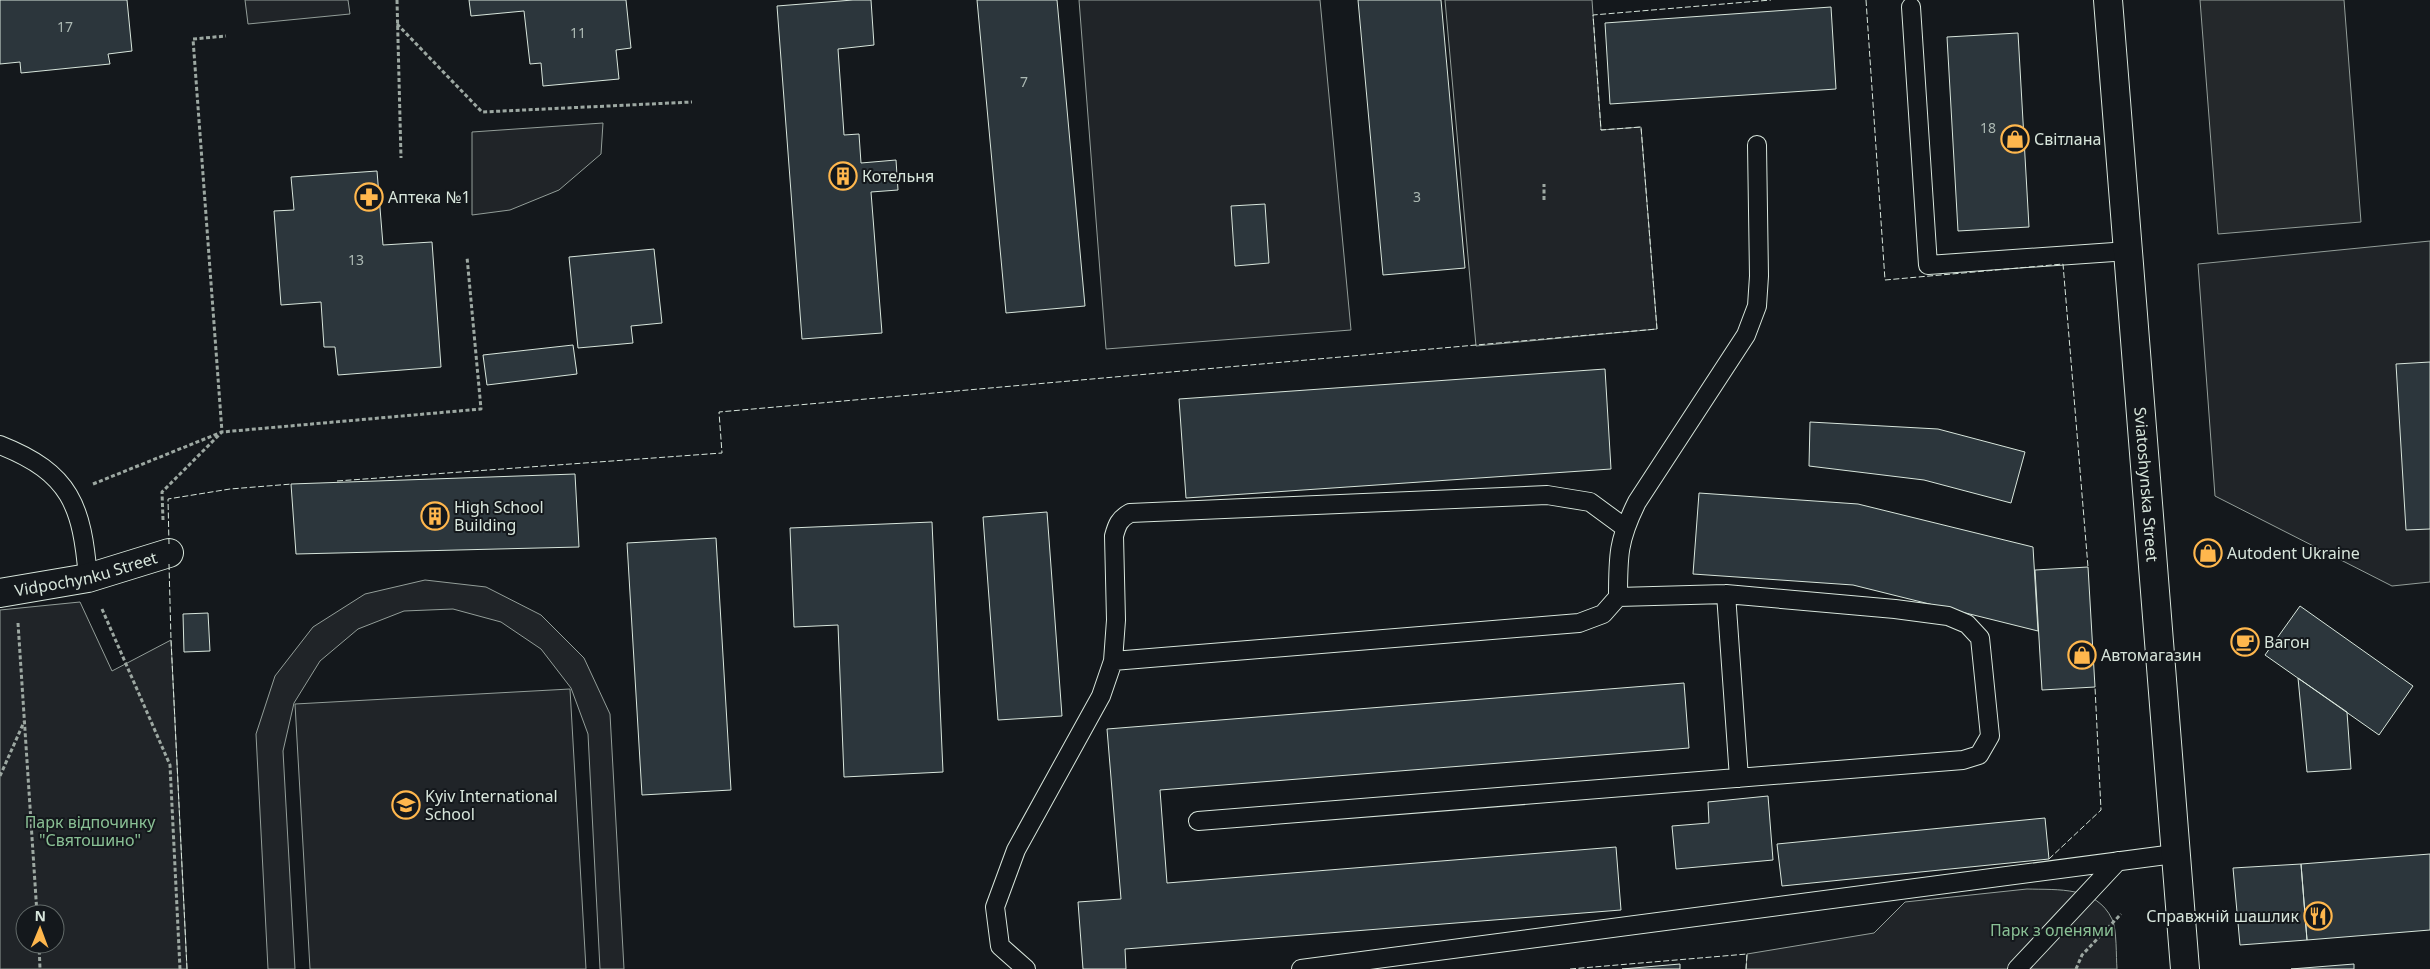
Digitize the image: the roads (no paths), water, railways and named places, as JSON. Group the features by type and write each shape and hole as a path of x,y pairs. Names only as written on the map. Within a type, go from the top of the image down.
{"main road":[{"name":"Sviatoshynska Street","path":"2108,0 2174,854 2185,969"},
{"name":"Vidpochynku Street","path":"8,592 88,578 166,553"}],"lane":[{"path":"1911,7 1928,265 2128,251"},
{"path":"1113,661 1579,623 1603,614 1618,597 1618,552 1624,527 1637,502 1746,335 1757,306 1759,276 1757,145"},
{"path":"0,445 23,454 54,474 69,493 85,539 88,578"},
{"path":"1026,969 1000,946 995,907 1016,850 1101,696 1113,661 1116,620 1114,536 1117,524 1130,513 1547,495 1590,502 1624,527"},
{"path":"1198,821 1962,760 1979,755 1990,736 1980,638 1967,624 1948,616 1895,609 1726,594 1618,597"},
{"path":"1726,594 1739,778"},
{"path":"1301,969 2174,854"},
{"path":"2018,969 2118,861"}],"place":[{"name":"Світлана","path":"2015,139"},
{"name":"Котельня","path":"843,176"},
{"name":"Аптека №1","path":"369,197"},
{"name":"High School Building","path":"435,516"},
{"name":"Autodent Ukraine","path":"2208,553"},
{"name":"Вагон","path":"2245,642"},
{"name":"Автомагазин","path":"2082,655"},
{"name":"Kyiv International School","path":"406,805"},
{"name":"Справжній шашлик","path":"2318,916"}],"park label":[{"name":"Парк відпочинку \"Святошино\"","path":"90,831"},
{"name":"Парк з оленями","path":"2052,930"}]}
